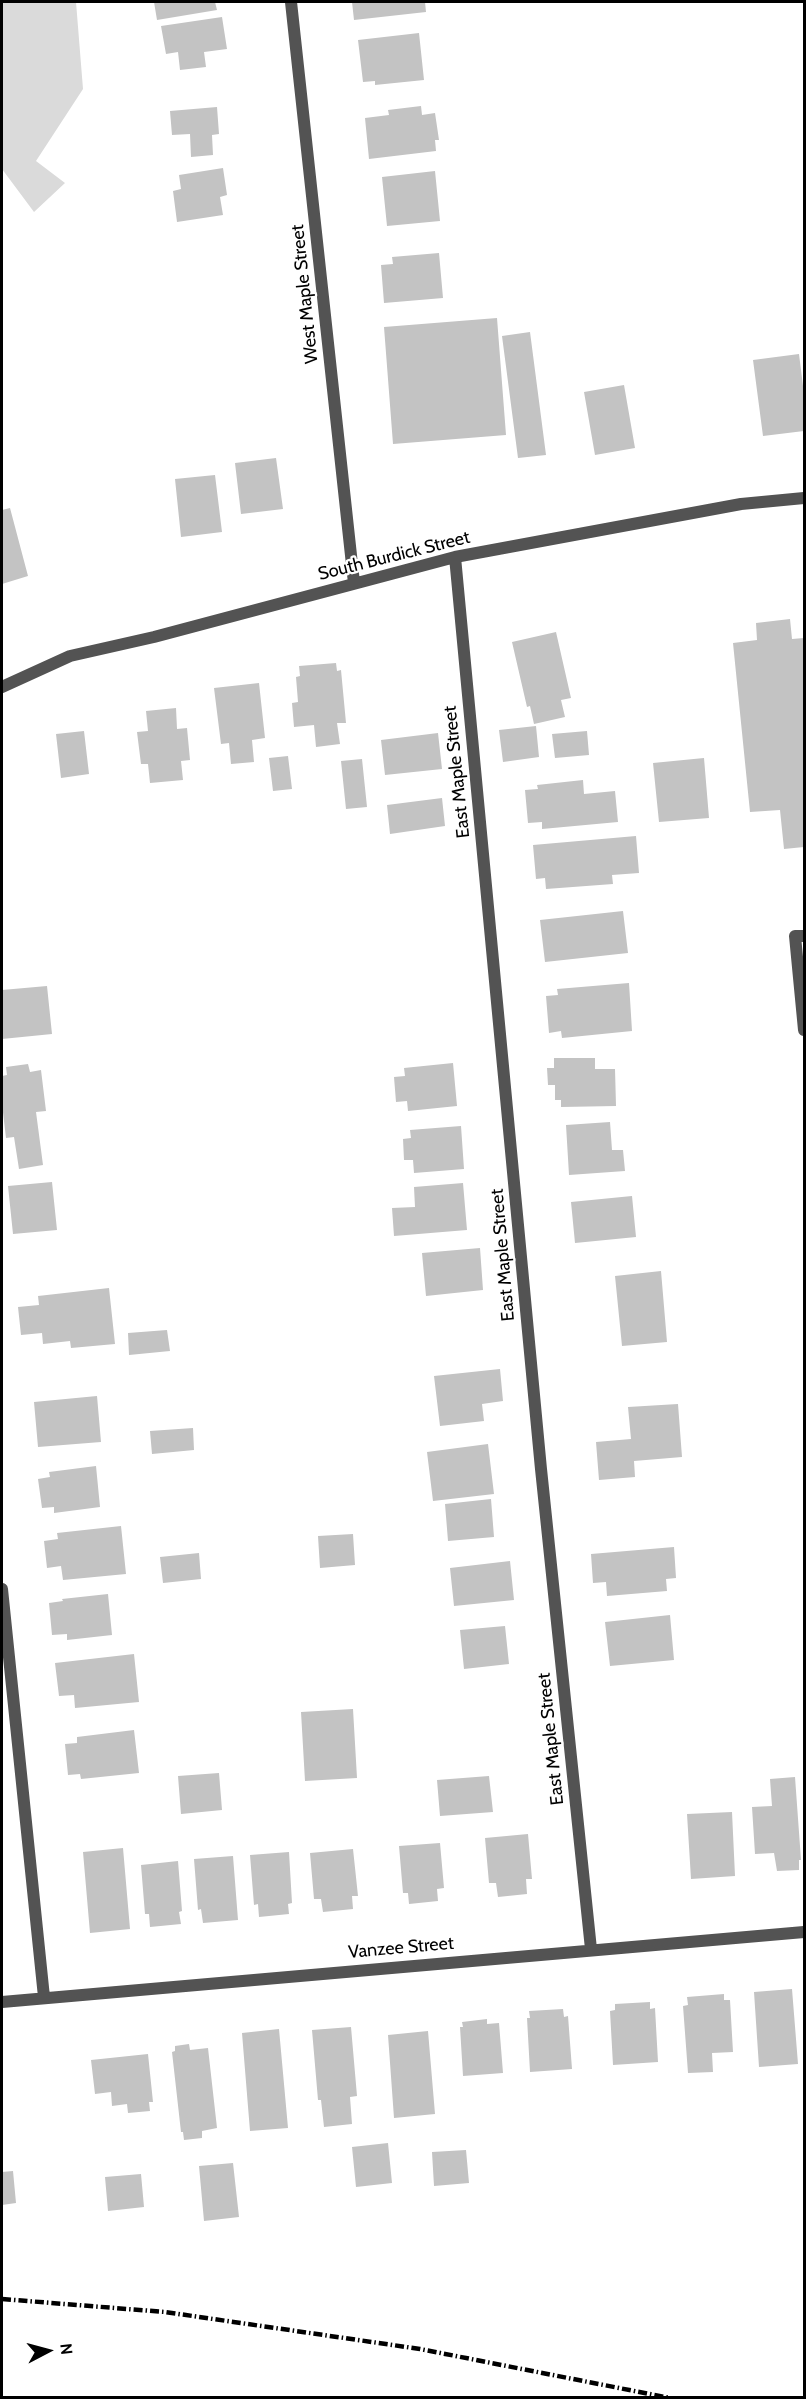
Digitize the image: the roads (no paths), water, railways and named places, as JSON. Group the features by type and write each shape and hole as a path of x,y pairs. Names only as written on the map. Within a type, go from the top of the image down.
{"street":[{"name":"West Maple Street","path":"291,2 354,583"},
{"name":"South Burdick Street","path":"2,687 70,656 154,637 455,557 741,504 804,498"},
{"name":"East Maple Street","path":"455,557 540,1469 591,1949"},
{"path":"804,936 795,936 804,1030"},
{"path":"2,1589 44,1998"},
{"name":"Vanzee Street","path":"2,2002 804,1932"}],"railway":[{"path":"2,2299 165,2312 420,2349 670,2398"}]}
